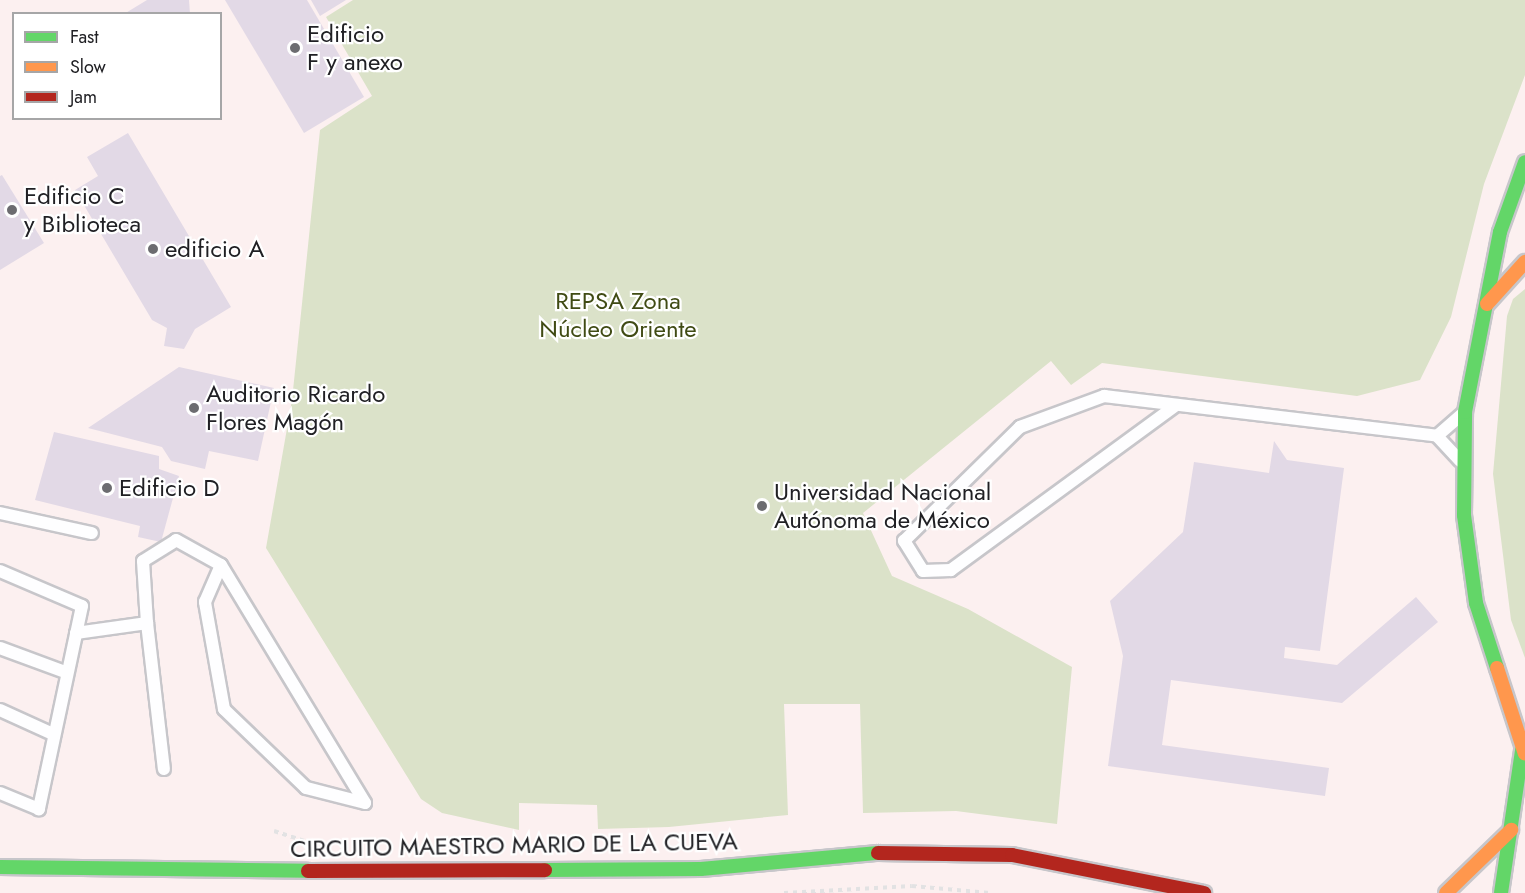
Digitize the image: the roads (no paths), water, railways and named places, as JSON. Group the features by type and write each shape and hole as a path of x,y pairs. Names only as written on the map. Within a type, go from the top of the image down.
{"street":[{"path":"1501,893 1524,752 1476,603 1464,515 1466,412 1480,318 1500,232 1525,162"},
{"path":"1480,318 1504,280 1525,262"},
{"path":"1446,893 1511,830"},
{"name":"CIRCUITO MAESTRO MARIO DE LA CUEVA","path":"0,867 117,872 700,869 910,849 1012,855 1159,887 1204,893"},
{"path":"673,886 676,879 700,869"},
{"path":"577,870 593,885"}],"lane":[{"path":"1175,406 951,570 923,570 904,541 1020,427 1104,396 1437,436 1465,466"},
{"path":"1437,436 1466,412"},
{"path":"0,513 92,533"},
{"path":"164,769 147,623 143,561 177,540 220,565 365,803 306,788 224,709 205,602 220,565"},
{"path":"0,571 82,606 65,672 39,809 0,793"},
{"path":"76,633 147,623"},
{"path":"0,648 65,672"},
{"path":"0,710 53,734"}],"place":[{"name":"Edificio F y anexo","path":"295,48"},
{"name":"Edificio C y Biblioteca","path":"12,210"},
{"name":"edificio A","path":"153,249"},
{"name":"Auditorio Ricardo Flores Magón","path":"194,408"},
{"name":"Edificio D","path":"107,488"},
{"name":"Universidad Nacional Autónoma de México","path":"762,506"}],"park label":[{"name":"REPSA Zona Núcleo Oriente","path":"618,315"}]}
